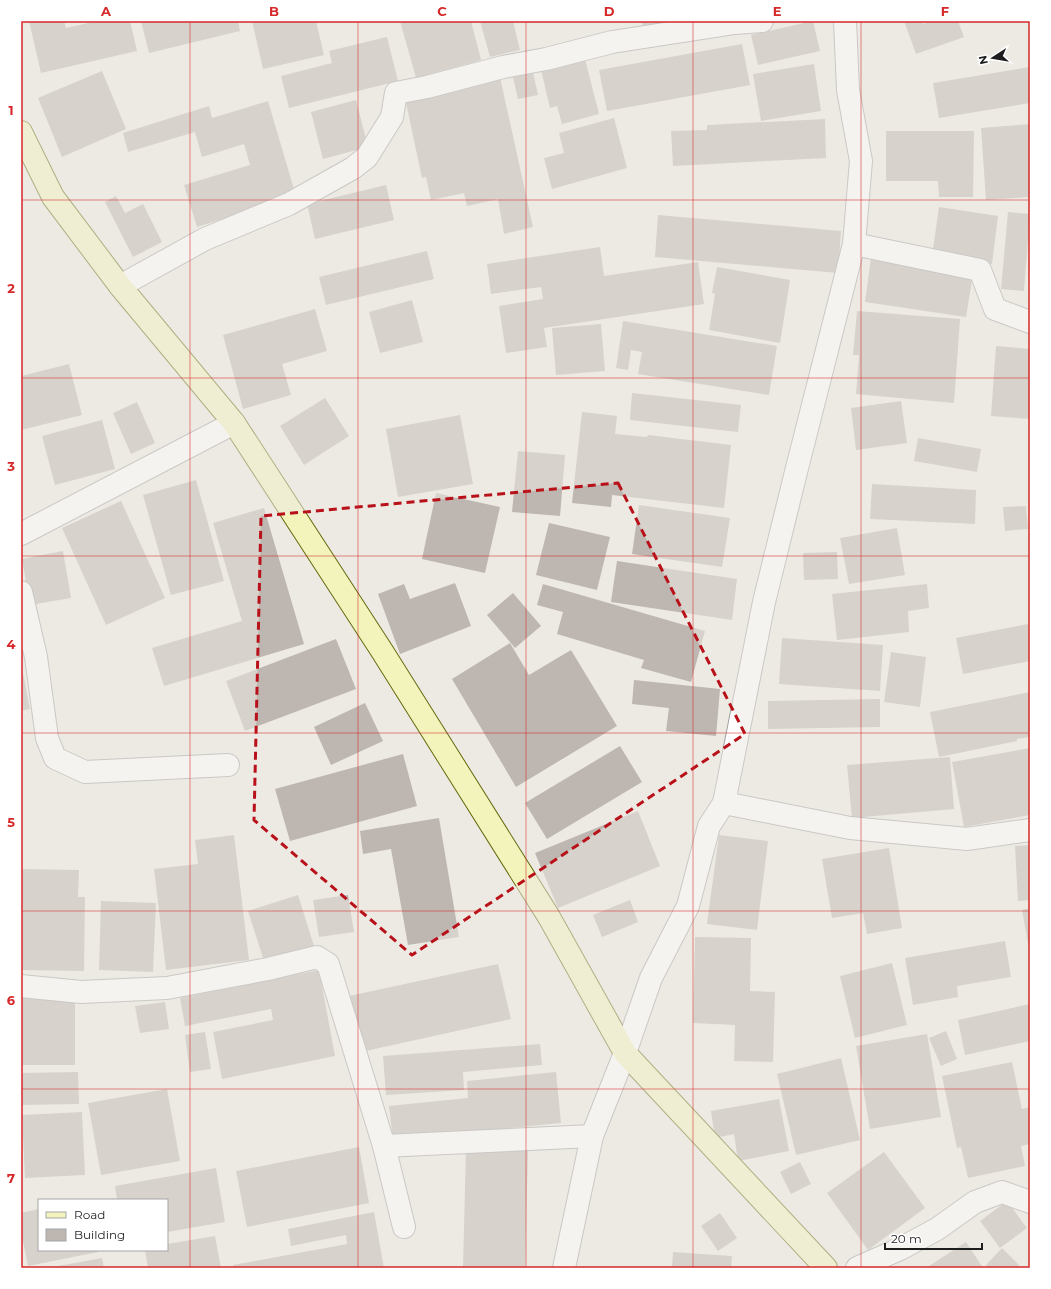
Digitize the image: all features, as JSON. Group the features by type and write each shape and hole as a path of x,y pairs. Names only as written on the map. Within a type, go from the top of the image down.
{"street":[{"path":"120,286 205,239 289,204 353,168 367,157 392,117 396,93 427,87 503,67 546,59 612,42 736,23 762,21"},
{"path":"564,1268 592,1136 625,1053 651,978 688,906 709,826 724,803 766,595 796,468 854,244 861,161 848,90 845,21"},
{"path":"21,132 53,197 120,286 234,423 382,651 544,911 625,1053 826,1268"},
{"path":"854,244 980,270 995,308 1030,322"},
{"path":"21,534 234,423"},
{"path":"21,592 36,658 47,738 55,758 85,772 228,765"},
{"path":"724,803 850,828 967,839 1030,830"},
{"path":"21,986 81,992 167,988 268,969 317,957 328,964 384,1146 404,1227"},
{"path":"384,1146 592,1136"},
{"path":"857,1268 900,1249 930,1232 975,1202 1002,1192 1030,1202"}],"highlighted area":[{"path":"618,483 745,734 412,955 254,820 261,516"}],"building":[{"path":"29,21 64,21 66,28 97,21 130,21 137,51 41,73"},
{"path":"141,21 238,21 240,31 149,53"},
{"path":"252,21 316,21 324,55 263,69"},
{"path":"400,21 471,21 481,60 416,78"},
{"path":"480,21 513,21 520,50 490,57"},
{"path":"642,21 676,21 676,22 643,28"},
{"path":"813,21 820,51 758,65 751,35"},
{"path":"904,21 922,21 923,24 931,21 958,21 964,37 916,54"},
{"path":"387,37 398,81 289,108 281,76 332,63 329,51"},
{"path":"742,44 750,85 607,111 599,70"},
{"path":"585,59 599,114 562,124 557,106 550,108 541,70"},
{"path":"814,64 821,111 761,121 753,74"},
{"path":"1030,67 1030,103 939,118 933,83"},
{"path":"532,68 538,95 518,99 512,73"},
{"path":"102,71 126,129 62,157 38,98"},
{"path":"500,77 533,227 504,234 498,199 467,206 464,193 431,200 426,177 422,178 405,98"},
{"path":"356,100 368,147 323,159 311,112"},
{"path":"268,101 296,196 197,227 184,185 250,165 244,144 202,157 195,132 128,152 123,133 209,106 212,118"},
{"path":"614,118 627,168 552,189 544,158 564,153 559,133"},
{"path":"825,119 826,158 673,166 671,131 707,130 707,125"},
{"path":"1030,124 1030,197 986,200 981,128"},
{"path":"886,131 974,131 973,197 939,197 938,181 886,181"},
{"path":"386,185 394,220 315,239 307,204"},
{"path":"116,196 125,213 143,204 162,242 133,257 105,202"},
{"path":"939,207 998,216 992,264 932,256"},
{"path":"1008,212 1030,214 1024,291 1001,289"},
{"path":"658,215 841,231 838,273 655,257"},
{"path":"600,247 604,276 698,262 704,304 544,328 547,347 506,353 499,306 543,299 541,287 491,294 487,264"},
{"path":"427,251 434,279 326,305 319,277"},
{"path":"871,258 973,274 966,317 865,302"},
{"path":"717,267 790,280 780,343 709,330 715,294 712,293"},
{"path":"412,300 423,342 380,353 369,312"},
{"path":"315,309 327,351 282,364 291,395 243,409 223,335"},
{"path":"857,311 960,319 954,403 856,394 859,355 853,355"},
{"path":"623,321 777,346 769,395 638,374 642,352 631,350 628,370 616,368"},
{"path":"601,324 605,371 556,375 552,328"},
{"path":"996,346 1030,349 1030,419 991,416"},
{"path":"69,364 82,415 21,430 21,376"},
{"path":"632,393 741,405 738,432 630,420"},
{"path":"325,398 349,436 304,465 280,426"},
{"path":"901,401 907,443 856,450 851,408"},
{"path":"137,402 155,443 131,454 113,413"},
{"path":"582,412 617,416 615,434 647,437 648,435 731,445 724,508 612,495 611,507 572,503"},
{"path":"460,415 473,484 398,497 386,429"},
{"path":"102,420 115,469 55,485 42,436"},
{"path":"918,438 981,449 977,472 914,461"},
{"path":"518,451 565,455 560,516 512,512"},
{"path":"196,480 224,581 171,595 143,495"},
{"path":"872,484 976,490 975,524 870,519"},
{"path":"436,493 500,507 485,573 422,559"},
{"path":"121,501 165,598 106,625 62,528"},
{"path":"639,505 730,518 722,567 632,554"},
{"path":"1026,506 1028,529 1005,531 1003,507"},
{"path":"264,508 304,644 164,686 152,648 242,621 213,523"},
{"path":"549,523 610,537 597,590 536,575"},
{"path":"897,528 905,575 849,584 840,538"},
{"path":"63,551 71,598 30,605 22,559"},
{"path":"837,552 838,579 804,580 803,553"},
{"path":"617,561 737,579 732,620 611,602"},
{"path":"455,583 471,626 400,654 378,594 404,584 410,599"},
{"path":"543,584 705,631 691,682 641,668 644,660 557,634 563,612 537,605"},
{"path":"927,584 929,608 908,611 909,632 837,640 832,594"},
{"path":"513,593 541,626 515,648 487,615"},
{"path":"1028,624 1030,636 1030,661 963,674 956,638"},
{"path":"782,638 883,645 880,691 779,684"},
{"path":"336,639 356,689 245,731 226,681"},
{"path":"510,643 529,675 571,650 617,726 516,787 452,679"},
{"path":"891,652 926,657 920,707 884,702"},
{"path":"23,673 30,709 21,711 21,674"},
{"path":"634,680 720,689 716,736 666,731 669,708 632,704"},
{"path":"1030,692 1030,737 939,757 930,712"},
{"path":"880,699 880,727 768,729 768,701"},
{"path":"365,703 383,741 331,765 314,727"},
{"path":"620,746 642,782 547,839 525,803"},
{"path":"1030,748 1030,815 964,827 952,762"},
{"path":"403,754 417,806 290,841 275,789"},
{"path":"950,757 954,809 852,818 847,765"},
{"path":"638,811 660,866 558,908 535,853"},
{"path":"439,818 459,937 408,945 391,849 363,854 360,831"},
{"path":"234,835 249,960 166,970 154,869 198,864 195,840"},
{"path":"719,835 768,841 757,930 707,924"},
{"path":"1030,845 1030,900 1018,901 1015,846"},
{"path":"889,848 902,928 867,934 863,913 832,918 822,859"},
{"path":"21,869 79,870 78,897 85,897 84,971 21,970"},
{"path":"298,895 314,946 264,961 248,911"},
{"path":"348,895 354,932 319,937 313,900"},
{"path":"630,900 638,922 602,937 593,915"},
{"path":"101,901 156,903 153,972 99,970"},
{"path":"1030,908 1030,944 1028,944 1022,910"},
{"path":"695,937 751,938 750,991 775,992 773,1062 734,1061 735,1025 693,1023"},
{"path":"1005,941 1011,977 957,986 958,997 913,1005 905,958"},
{"path":"892,963 907,1025 855,1038 840,976"},
{"path":"498,964 511,1019 361,1052 349,996"},
{"path":"319,970 335,1056 222,1079 213,1032 273,1020 271,1009 185,1026 180,998"},
{"path":"21,997 75,997 75,1065 21,1065"},
{"path":"165,1002 169,1029 140,1033 135,1006"},
{"path":"1030,1004 1030,1041 965,1055 958,1020"},
{"path":"946,1031 957,1059 941,1066 929,1038"},
{"path":"205,1032 211,1069 190,1072 185,1035"},
{"path":"927,1034 941,1117 870,1129 856,1046"},
{"path":"540,1044 542,1065 463,1072 464,1090 386,1095 383,1056"},
{"path":"841,1058 860,1140 796,1155 777,1074"},
{"path":"1012,1062 1022,1109 1030,1107 1030,1144 1021,1146 1025,1166 968,1178 961,1147 957,1148 942,1076"},
{"path":"78,1072 79,1104 21,1105 21,1073"},
{"path":"556,1072 561,1123 393,1140 389,1106 468,1098 467,1081"},
{"path":"167,1089 180,1161 101,1175 88,1103"},
{"path":"779,1099 789,1151 738,1161 734,1134 715,1138 711,1111"},
{"path":"82,1112 85,1175 25,1178 22,1115"},
{"path":"359,1147 369,1203 247,1227 236,1171"},
{"path":"466,1148 528,1151 525,1268 463,1268"},
{"path":"884,1152 925,1208 868,1250 827,1193"},
{"path":"800,1162 811,1184 791,1194 780,1172"},
{"path":"216,1168 225,1222 168,1232 168,1199 117,1199 115,1186"},
{"path":"1007,1201 1027,1228 1000,1248 980,1221"},
{"path":"38,1209 38,1251 98,1252 28,1266 21,1232 21,1213"},
{"path":"374,1212 384,1268 233,1268 233,1265 347,1244 346,1235 291,1246 288,1229"},
{"path":"720,1213 737,1238 718,1251 701,1226"},
{"path":"215,1236 221,1268 148,1268 145,1251 168,1251 168,1244"},
{"path":"966,1242 983,1268 926,1268"},
{"path":"1002,1248 1019,1265 1016,1268 989,1268 986,1265"},
{"path":"673,1252 732,1256 731,1268 672,1268"},
{"path":"102,1258 104,1268 53,1268 53,1267"}]}
